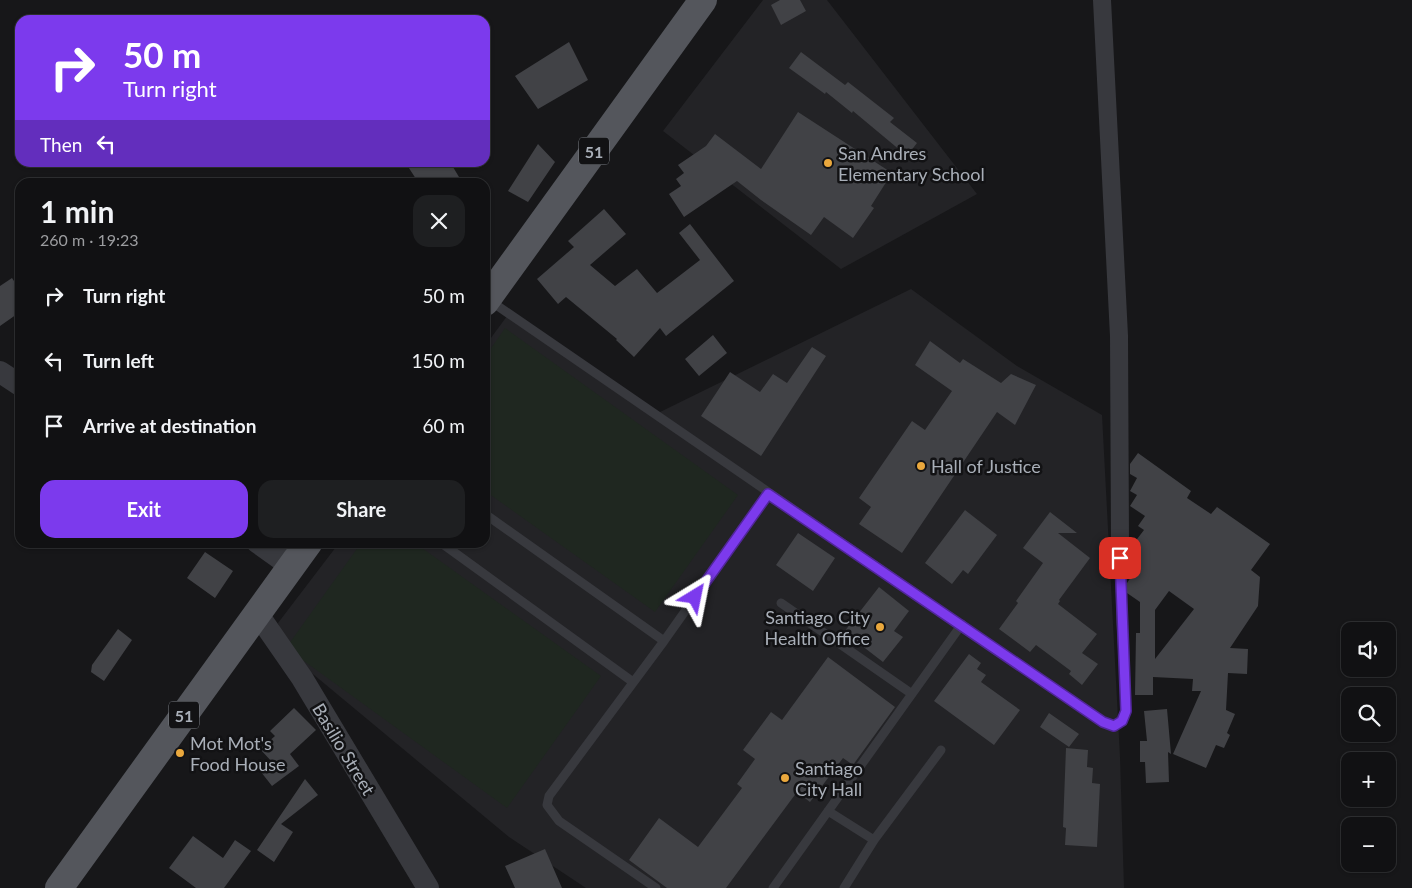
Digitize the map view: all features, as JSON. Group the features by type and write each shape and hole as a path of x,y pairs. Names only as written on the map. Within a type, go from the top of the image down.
{"main road":[{"name":"51","path":"490,294 703,0"},
{"name":"51","path":"59,888 305,548"}],"street":[{"path":"1102,0 1120,336 1120,542"},
{"path":"0,372 15,382"},
{"path":"265,548 292,567"},
{"name":"Basilio Street","path":"257,613 302,678 428,888"}],"lane":[{"path":"490,303 1109,726 1118,724 1126,711 1121,622 1120,542"},
{"path":"656,888 559,821 547,805 548,796 664,641 768,494"},
{"path":"490,518 664,641"},
{"path":"448,548 633,682"},
{"path":"781,603 912,694"},
{"path":"774,888 962,624"},
{"path":"844,888 874,840 941,750"},
{"path":"828,811 874,840"}],"shaded area":[{"name":"San Andres Elementary School","path":"763,0 827,0 977,194 841,269 663,131"},
{"path":"911,289 1017,366 1102,415 1120,757 1124,888 586,888 509,837 284,650 278,623 335,548 490,548 490,339 510,312 656,414"},
{"path":"505,328 738,495 655,612 490,495 490,350"},
{"path":"357,548 422,548 601,676 507,808 286,648"}],"building":[{"path":"780,0 800,0 806,11 781,25 771,5"},
{"path":"569,42 588,80 538,109 515,76"},
{"path":"801,52 845,85 848,82 894,118 890,122 917,143 907,156 853,111 852,113 826,92 825,94 789,68"},
{"path":"798,112 892,173 871,206 874,208 853,238 824,217 811,235 737,181 684,217 669,194 681,186 676,179 684,173 678,165 706,146 715,134 761,169"},
{"path":"538,144 555,162 528,202 508,191"},
{"path":"408,167 453,167 460,178 415,178"},
{"path":"604,209 626,234 590,265 615,286 637,269 657,293 700,260 679,233 690,224 734,281 666,336 660,328 634,357 617,339 566,297 558,304 537,279 574,247 568,241"},
{"path":"12,278 15,282 15,316 0,326 0,286"},
{"path":"713,335 727,353 699,376 685,359"},
{"name":"Hall of Justice","path":"930,341 960,363 963,359 1001,383 1011,374 1036,385 1015,425 997,412 902,553 859,524 871,507 859,498 912,421 925,430 952,391 915,365"},
{"path":"812,347 826,356 761,456 701,416 730,372 760,392 773,374 787,383"},
{"path":"1138,453 1191,491 1187,498 1211,514 1217,507 1270,544 1251,570 1260,577 1258,606 1230,648 1248,649 1247,674 1228,673 1226,710 1235,714 1227,733 1230,735 1224,748 1216,745 1206,768 1173,754 1201,691 1192,691 1193,679 1153,677 1153,695 1135,695 1136,633 1140,633 1140,602 1127,593 1127,583 1133,574 1127,570 1127,565 1140,547 1134,543 1144,530 1138,526 1145,516 1130,506 1137,495 1130,491 1137,478 1130,474 1130,464","holes":["1169,591 1194,609 1155,659 1155,610"]},
{"path":"965,510 997,535 968,574 963,570 952,584 925,563"},
{"path":"1050,512 1077,533 1058,533 1090,558 1058,604 1097,634 1082,653 1098,664 1082,685 1069,674 1071,671 1036,645 1030,652 999,629 1043,563 1023,548"},
{"path":"798,533 835,558 813,591 776,565"},
{"path":"205,552 233,571 215,598 187,578"},
{"path":"879,587 909,611 894,631 903,637 883,662 844,632"},
{"path":"118,629 132,640 104,681 91,672 92,665"},
{"path":"969,654 981,663 977,669 986,675 981,682 1020,710 994,745 934,701"},
{"name":"Santiago City Hall","path":"828,657 895,707 853,765 843,758 810,802 797,792 726,888 667,888 629,860 659,818 698,847 742,788 737,784 755,759 743,750 771,712 782,720"},
{"path":"294,708 316,730 290,754 299,766 272,786 261,772 273,763 260,749 275,736 270,731"},
{"path":"1167,709 1171,754 1168,752 1169,782 1146,783 1145,762 1140,762 1140,741 1147,741 1144,711"},
{"path":"1049,713 1079,734 1069,747 1040,727"},
{"path":"1066,748 1088,750 1087,767 1093,768 1092,783 1100,784 1097,847 1065,845 1066,828 1063,827"},
{"path":"305,779 318,795 281,824 293,832 274,862 257,850"},
{"path":"193,836 223,858 235,840 251,851 224,888 196,888 169,868"},
{"path":"545,849 562,888 515,888 505,866"}],"place":[{"name":"San Andres Elementary School","path":"828,163"},
{"name":"Hall of Justice","path":"921,466"},
{"name":"Santiago City Health Office","path":"880,627"},
{"name":"Mot Mot's Food House","path":"180,753"},
{"name":"Santiago City Hall","path":"785,778"}],"route":[{"path":"695,597 768,494 962,624 1103,722 1109,726 1114,726 1122,721 1126,711 1121,622 1120,558"}]}
